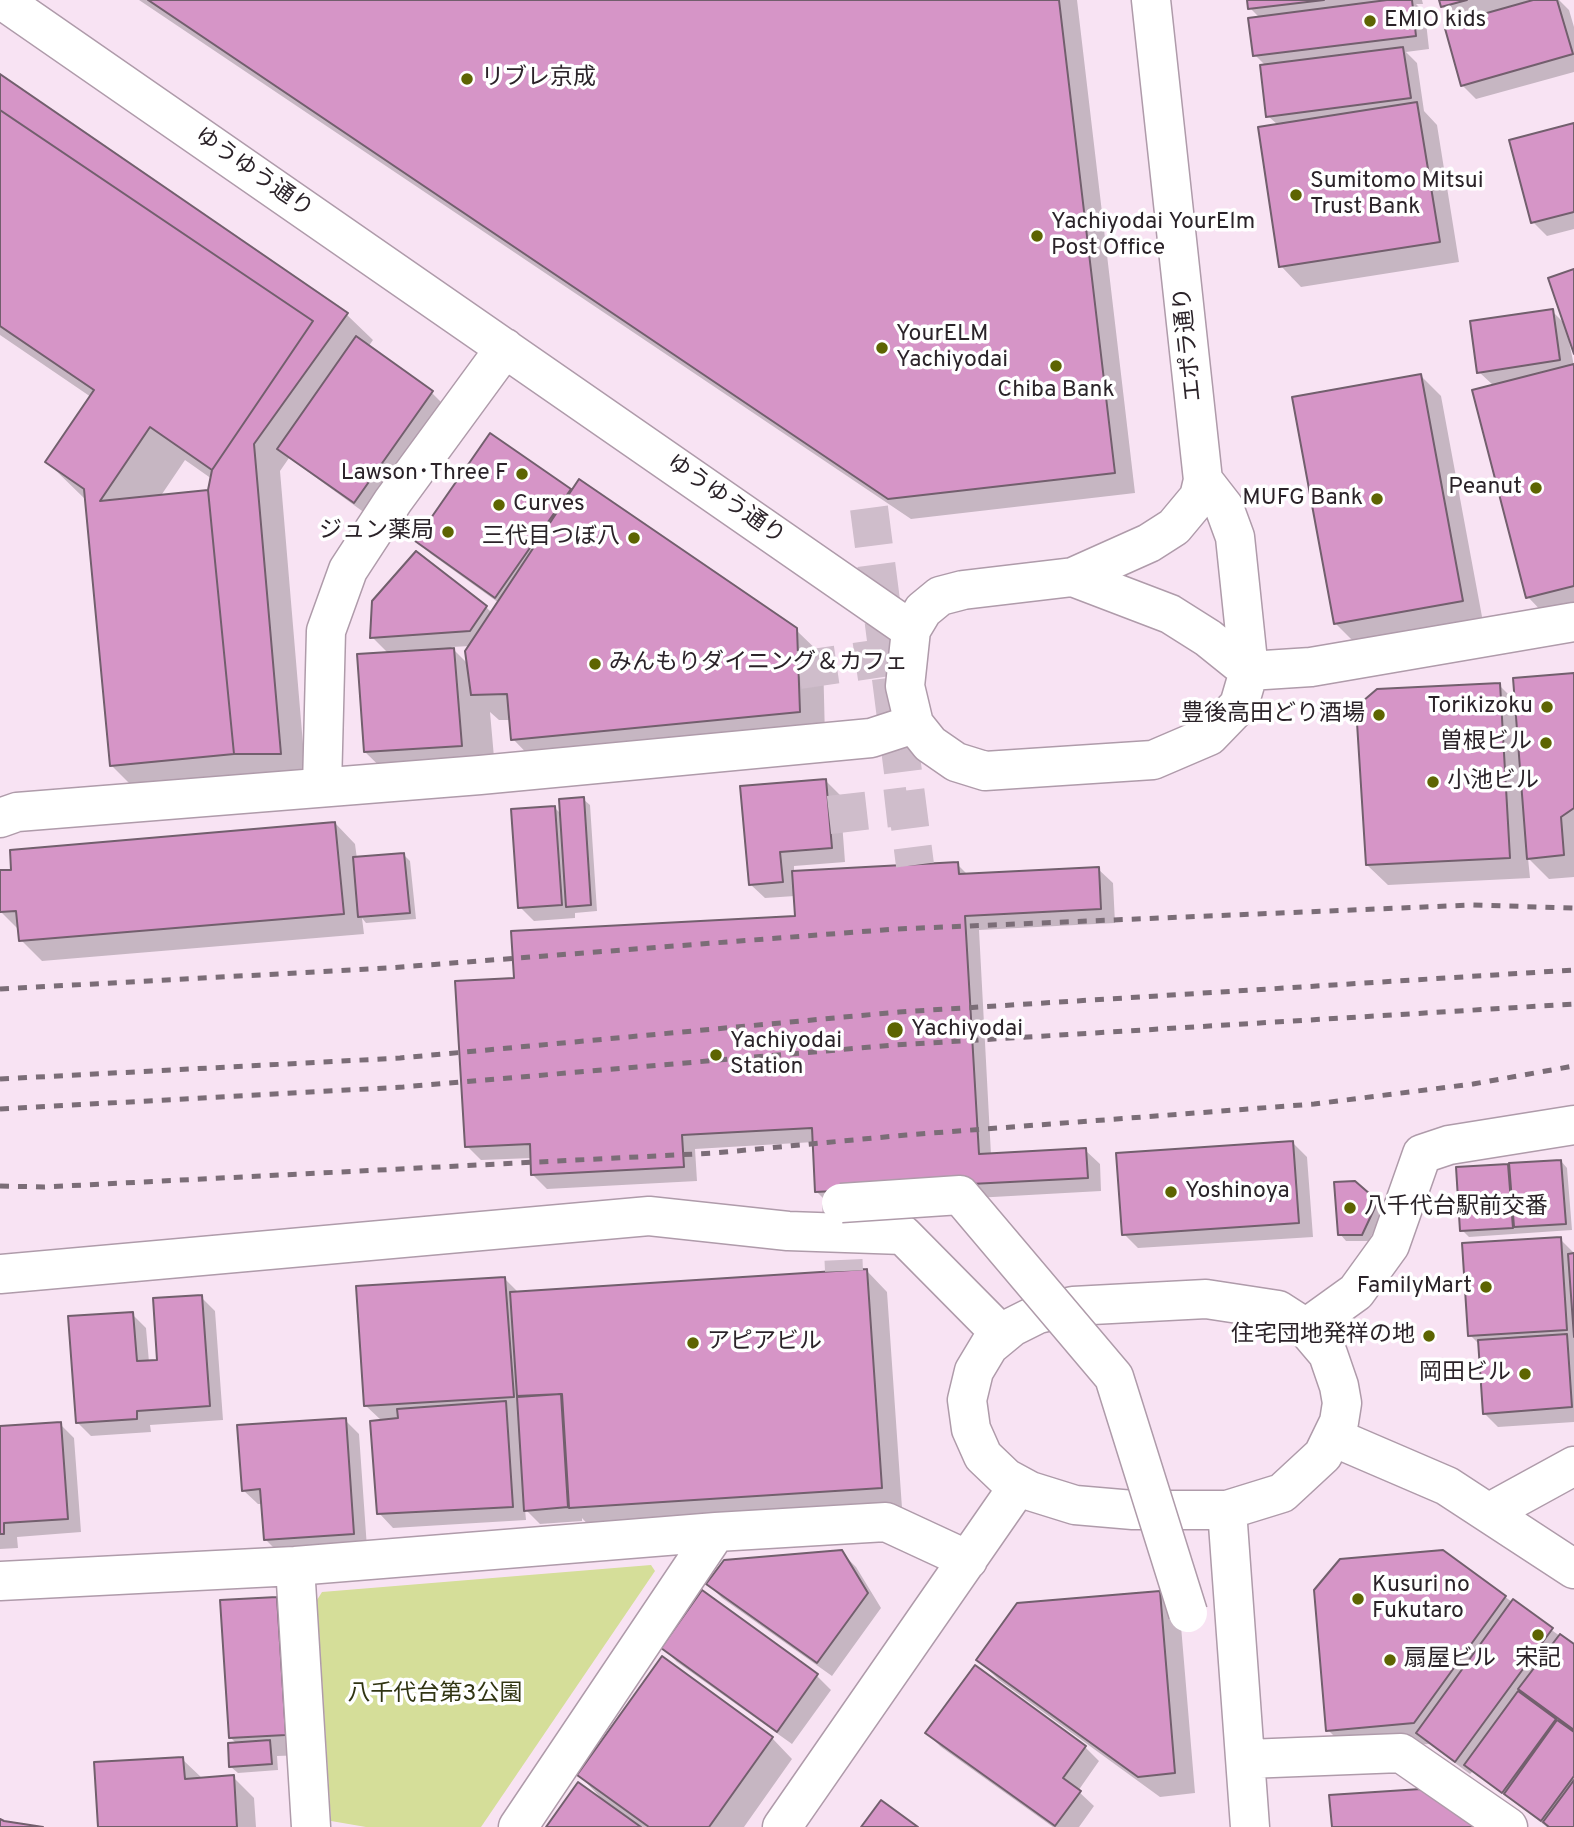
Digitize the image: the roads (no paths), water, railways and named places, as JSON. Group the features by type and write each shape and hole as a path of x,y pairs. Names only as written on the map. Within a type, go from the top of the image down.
{"street":[{"name":"ゆうゆう通り","path":"2,0 911,630"},
{"name":"エポラ通り","path":"1151,0 1203,480"},
{"path":"323,787 326,631 348,570 393,500 505,348"},
{"path":"1203,480 1224,507 1235,537 1249,671 1239,705 1209,736 1153,760 985,771 956,762 930,744 914,724 905,686 911,630 923,610 940,596 963,590 1073,578 1149,543 1174,527 1199,498 1203,480"},
{"path":"1073,578 1170,614 1208,638 1249,671 1311,667 1574,622"},
{"path":"0,818 17,812 871,738 914,724"},
{"path":"1306,1328 1356,1292 1390,1245 1422,1154 1449,1145 1574,1125"},
{"path":"841,1203 960,1195 1114,1377 1188,1613"},
{"path":"0,1274 649,1216 788,1231 903,1235 1002,1335"},
{"path":"1206,1299 1278,1310 1306,1328 1328,1354 1342,1403 1333,1437 1323,1455 1282,1493 1227,1510 1133,1510 1075,1505 1019,1485 1006,1478 983,1456 970,1419 967,1400 974,1371 989,1346 1002,1335 1038,1314 1073,1306 1206,1299"},
{"path":"1333,1437 1447,1486 1574,1569"},
{"path":"1490,1512 1574,1466"},
{"path":"782,1827 1019,1485"},
{"path":"1227,1510 1250,1827"},
{"path":"0,1581 295,1566 716,1531 886,1521 968,1560"},
{"path":"518,1827 716,1531"},
{"path":"295,1566 311,1827"},
{"path":"1247,1759 1401,1753 1508,1827"}],"tunnel":[{"path":"869,508 915,865"},
{"path":"799,670 889,657"},
{"path":"829,815 908,806"},
{"path":"841,1203 844,1271"}],"railway":[{"path":"0,989 388,968 896,929 1472,905 1574,908"},
{"path":"0,1079 400,1058 899,1012 1574,970"},
{"path":"0,1109 403,1087 895,1045 1574,1004"},
{"path":"0,1186 44,1187 715,1153 906,1135 1314,1104 1473,1084 1574,1066"}],"place":[{"name":"EMIO kids","path":"1370,21"},
{"name":"リブレ京成","path":"467,79"},
{"name":"Sumitomo Mitsui Trust Bank","path":"1296,195"},
{"name":"Yachiyodai YourElm Post Office","path":"1037,236"},
{"name":"YourELM Yachiyodai","path":"882,348"},
{"name":"Chiba Bank","path":"1056,366"},
{"name":"Lawson･Three F","path":"522,474"},
{"name":"Peanut","path":"1536,488"},
{"name":"MUFG Bank","path":"1377,499"},
{"name":"Curves","path":"499,505"},
{"name":"ジュン薬局","path":"448,532"},
{"name":"三代目つぼ八","path":"634,538"},
{"name":"みんもりダイニング＆カフェ","path":"595,664"},
{"name":"Torikizoku","path":"1547,707"},
{"name":"豊後高田どり酒場","path":"1379,715"},
{"name":"曽根ビル","path":"1546,743"},
{"name":"小池ビル","path":"1433,782"},
{"name":"Yachiyodai","path":"895,1030"},
{"name":"Yachiyodai Station","path":"716,1055"},
{"name":"Yoshinoya","path":"1171,1192"},
{"name":"八千代台駅前交番","path":"1350,1208"},
{"name":"FamilyMart","path":"1486,1287"},
{"name":"住宅団地発祥の地","path":"1429,1336"},
{"name":"アピアビル","path":"693,1343"},
{"name":"岡田ビル","path":"1525,1374"},
{"name":"Kusuri no Fukutaro","path":"1358,1599"},
{"name":"宋記","path":"1538,1635"},
{"name":"扇屋ビル","path":"1390,1660"}],"park label":[{"name":"八千代台第3公園","path":"435,1695"}]}
